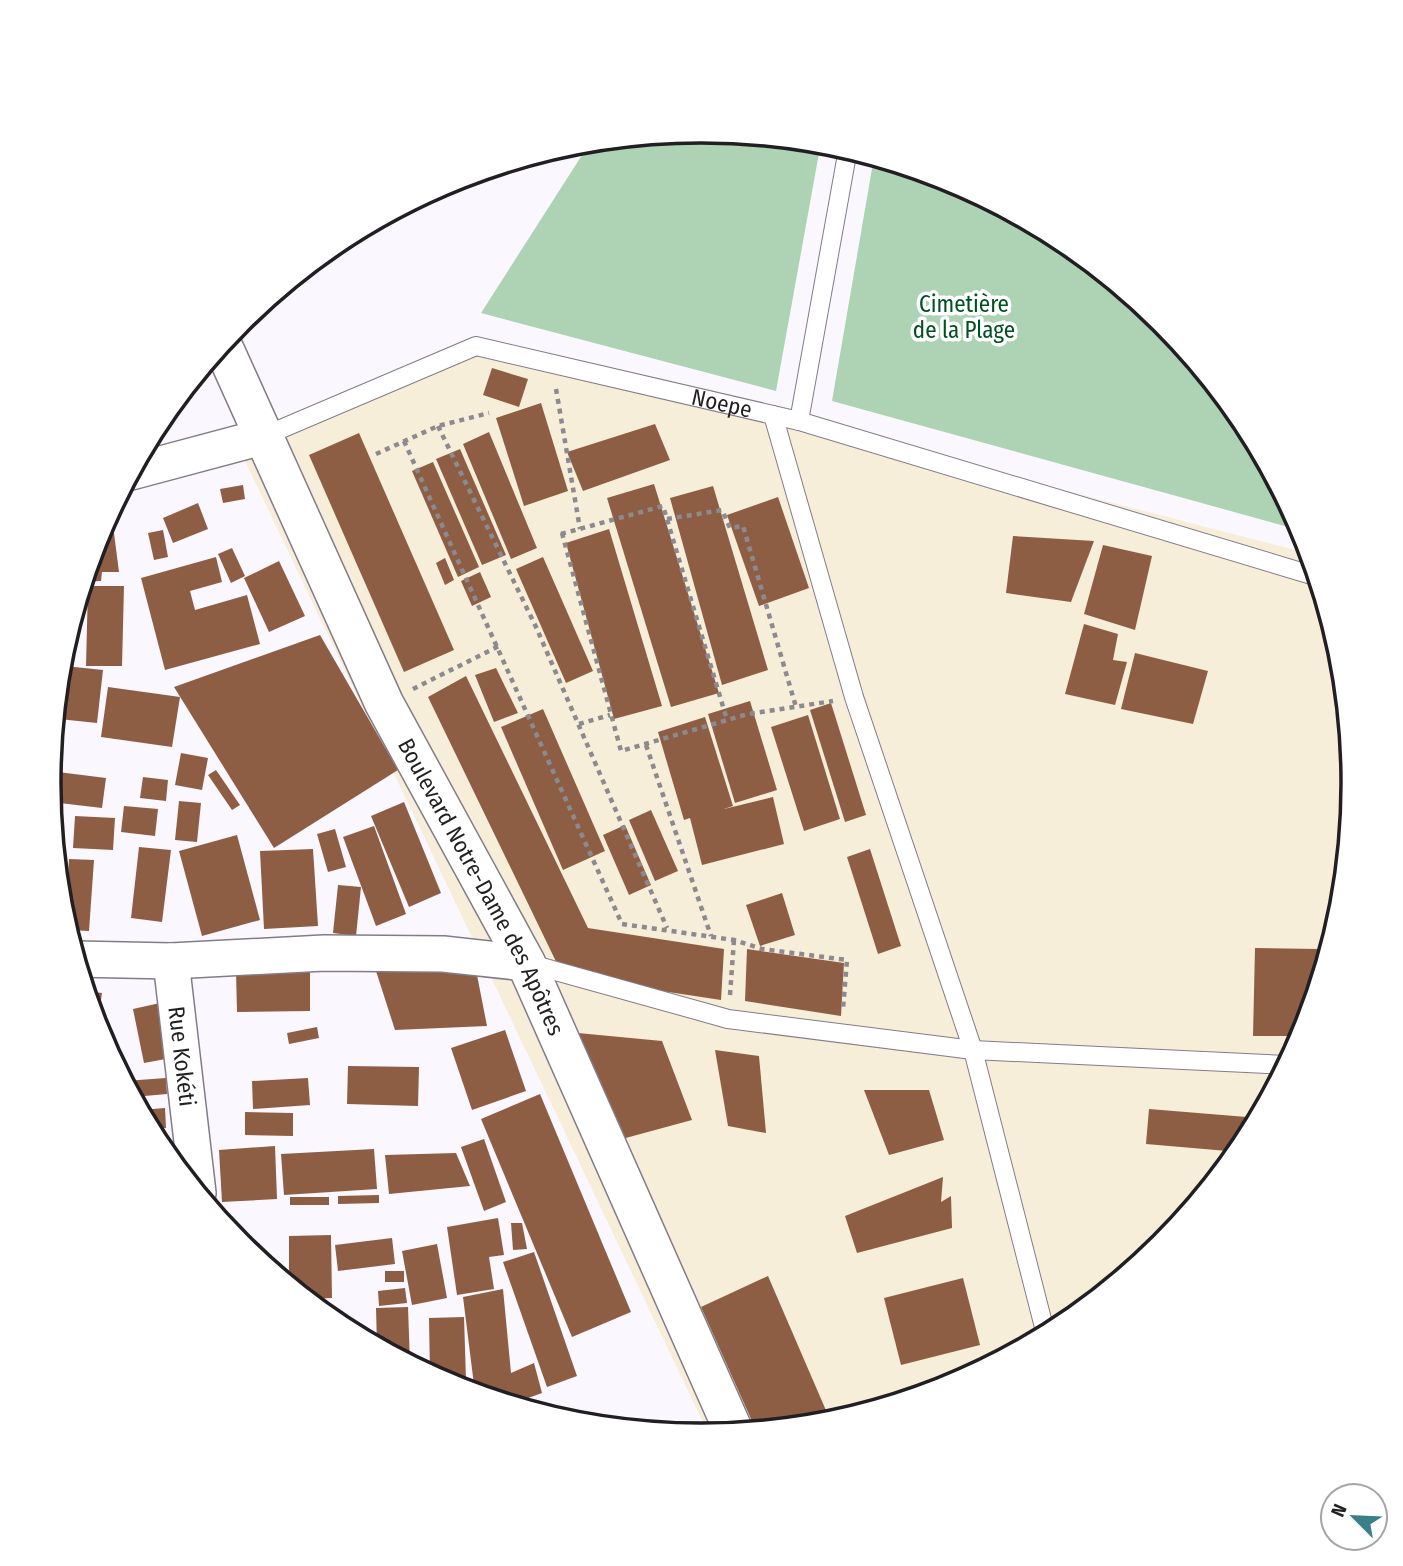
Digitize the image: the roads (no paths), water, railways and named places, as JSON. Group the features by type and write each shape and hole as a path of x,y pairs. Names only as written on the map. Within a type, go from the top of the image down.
{"street":[{"name":"Boulevard Notre-Dame des Apôtres","path":"226,354 384,703 526,963 730,1422"},
{"name":"Noepe","path":"144,469 262,437"},
{"path":"86,959 171,961 324,953 443,954 526,963"},
{"name":"Rue Kokéti","path":"171,961 196,1175"}],"lane":[{"path":"799,421 846,160"},
{"name":"Noepe","path":"262,437 476,346 799,421 1307,575"},
{"path":"773,415 854,697 973,1050 1043,1324"},
{"path":"526,963 729,1019 973,1050 1277,1065"}],"park label":[{"name":"Cimetière de la Plage","path":"964,317"}]}
